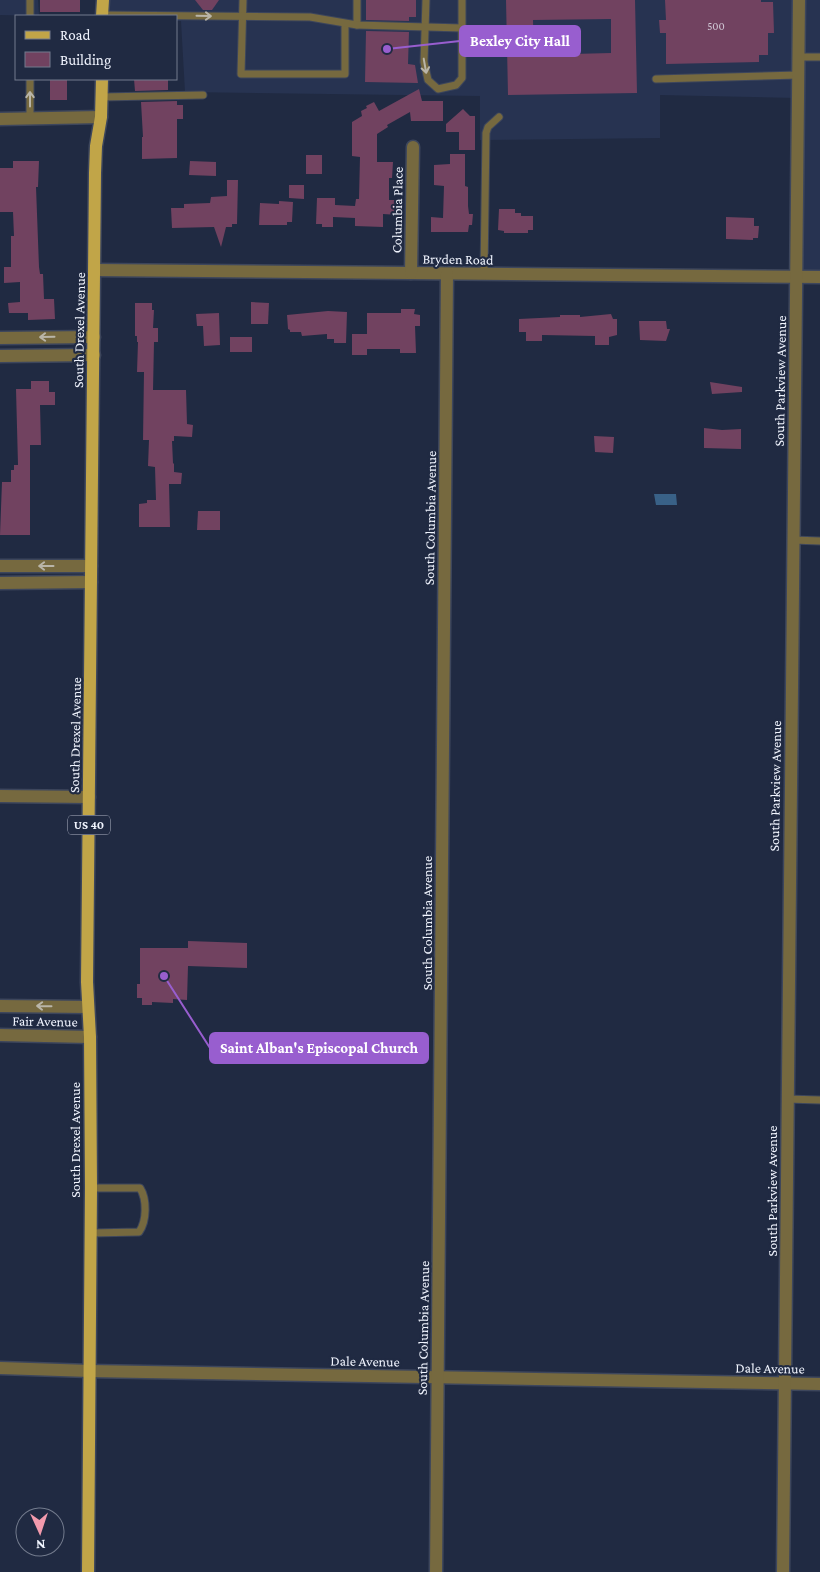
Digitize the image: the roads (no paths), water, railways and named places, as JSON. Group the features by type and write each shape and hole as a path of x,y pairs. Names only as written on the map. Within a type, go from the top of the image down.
{"main road":[{"path":"102,15 103,0"},
{"name":"South Drexel Avenue","path":"88,1572 91,1233 90,1037 88,1007 91,566 95,173 96,146 101,117 102,80"}],"street":[{"name":"South Parkview Avenue","path":"783,1572 799,0"},
{"path":"0,119 101,117"},
{"name":"Columbia Place","path":"411,273 413,148"},
{"name":"Bryden Road","path":"95,270 820,277"},
{"name":"South Columbia Avenue","path":"436,1572 447,274"},
{"path":"0,338 94,337"},
{"path":"0,356 94,355"},
{"path":"0,566 91,566"},
{"path":"0,583 91,582"},
{"path":"0,796 89,797"},
{"name":"Fair Avenue","path":"0,1006 88,1007"},
{"name":"Fair Avenue","path":"0,1035 90,1037"},
{"name":"Dale Avenue","path":"0,1368 820,1384"}],"lane":[{"path":"30,0 30,15"},
{"path":"243,0 241,74 345,74 345,24"},
{"path":"357,0 357,25"},
{"path":"426,0 424,62 428,80 438,89 456,85 462,78 462,0"},
{"path":"178,16 310,17 357,25 462,28"},
{"path":"798,57 820,57"},
{"path":"656,79 798,75"},
{"path":"30,80 30,119"},
{"path":"101,97 203,95"},
{"path":"484,274 486,133 488,127 499,116"},
{"path":"793,540 820,541"},
{"path":"788,1099 820,1100"},
{"path":"91,1188 140,1188 144,1194 143,1226 139,1232 91,1233"}],"place":[{"name":"Bexley City Hall","path":"387,49"},
{"name":"Saint Alban's Episcopal Church","path":"164,976"}]}
